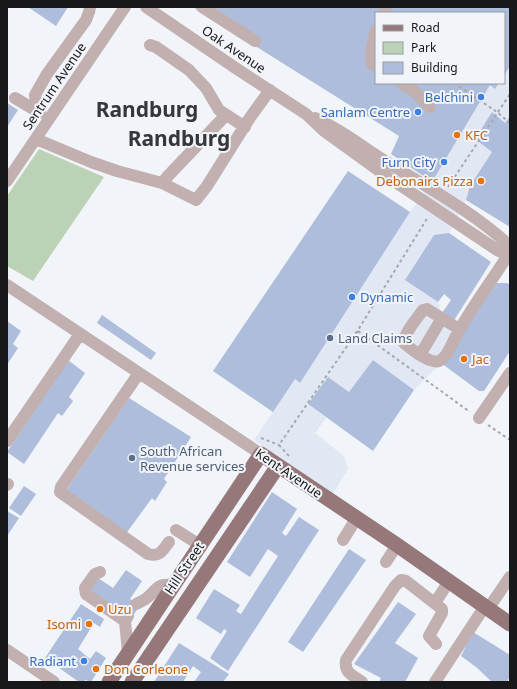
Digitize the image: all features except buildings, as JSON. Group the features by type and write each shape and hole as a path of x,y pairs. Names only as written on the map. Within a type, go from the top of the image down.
{"main road":[{"name":"Kent Avenue","path":"261,454 283,461 356,519 510,624"},
{"name":"Hill Street","path":"109,682 261,454"},
{"name":"Hill Street","path":"132,682 283,461"}],"street":[{"path":"37,111 34,95 47,74 86,20 90,7"},
{"name":"Sentrum Avenue","path":"7,182 125,7"},
{"name":"Oak Avenue","path":"146,7 306,114 343,146 434,208 497,250 509,252"},
{"path":"202,7 255,41"},
{"path":"375,34 371,50 372,64 375,66"},
{"path":"150,45 156,47 189,70 216,106 226,115 245,127"},
{"path":"403,84 414,91 430,107"},
{"path":"36,139 121,167 162,183 196,200 207,186 270,90"},
{"path":"16,98 49,119"},
{"name":"Oak Avenue","path":"306,114 324,122 442,196 495,232 509,252"},
{"path":"162,183 226,115"},
{"path":"459,329 427,309 423,310 407,332 404,338 404,344 432,361 438,362 444,358 459,329 509,252"},
{"name":"Kent Avenue","path":"7,284 261,454"},
{"path":"420,355 442,318"},
{"path":"7,441 80,334"},
{"path":"139,373 61,487 60,492 148,554 154,556 159,554 169,542"},
{"path":"479,418 510,373"},
{"path":"343,540 356,519"},
{"path":"176,530 200,545"},
{"path":"386,562 397,546"},
{"path":"100,572 95,574 85,588 86,594 126,619 128,653"},
{"path":"435,682 487,607 510,577"},
{"path":"362,682 348,672 345,667 346,660 399,581 406,581 442,609 443,611 429,636 436,644"},
{"path":"435,603 449,581"},
{"path":"139,602 147,598 158,586 164,584 173,585"},
{"path":"7,650 54,682"}],"path":[{"path":"455,84 497,112 510,123"},
{"path":"442,196 510,94"},
{"path":"283,461 279,445 358,330 434,208"},
{"path":"358,330 510,440"},
{"path":"261,438 279,445"}],"shaded area":[{"path":"510,66 510,116 505,123 492,112 475,139 492,152 470,186 466,200 449,233 434,235 405,280 438,302 442,314 464,330 441,363 414,390 373,360 349,392 327,377 308,404 326,418 315,433 344,456 348,469 333,493 254,440 295,379 300,382 410,212 432,182 490,85 495,89 498,84 505,84 505,74"}],"green space":[{"path":"39,149 104,177 33,281 7,266 7,196"}],"place":[{"name":"Belchini","path":"481,97"},
{"name":"Sanlam Centre","path":"418,112"},
{"name":"KFC","path":"457,135"},
{"name":"Furn City","path":"444,162"},
{"name":"Debonairs Pizza","path":"481,181"},
{"name":"Dynamic","path":"352,297"},
{"name":"Land Claims","path":"330,338"},
{"name":"Jac","path":"464,359"},
{"name":"South African Revenue services","path":"132,458"},
{"name":"Uzu","path":"100,609"},
{"name":"Isomi","path":"89,624"},
{"name":"Radiant","path":"84,661"},
{"name":"Don Corleone","path":"96,669"}],"district":[{"name":"Randburg","path":"147,110"},
{"name":"Randburg","path":"179,139"}]}
